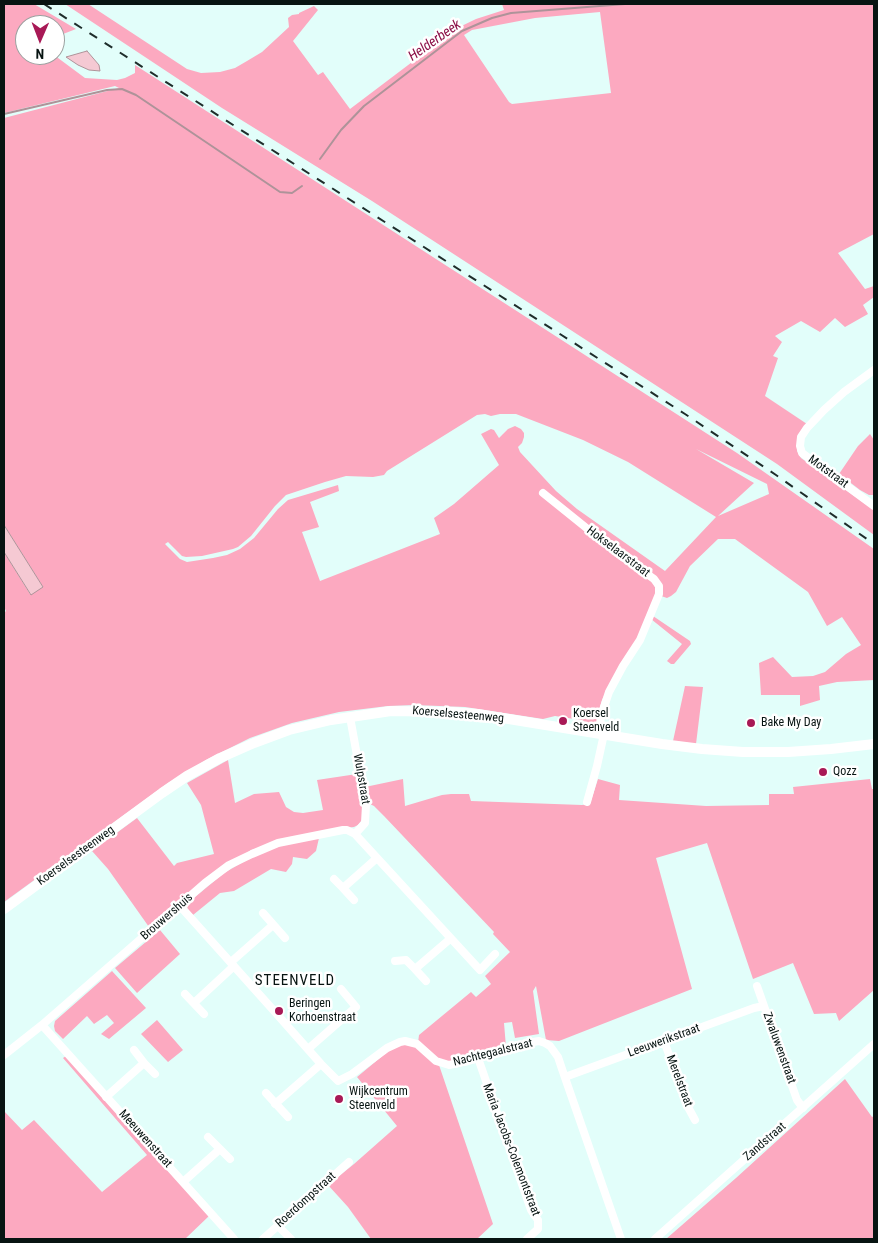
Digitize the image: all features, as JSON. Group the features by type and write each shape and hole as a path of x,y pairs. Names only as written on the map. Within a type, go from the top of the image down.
{"street":[{"name":"Motstraat","path":"874,370 844,392 824,410 807,428 801,438 800,446 802,453 874,506"},
{"name":"Hokselaarstraat","path":"543,493 615,551 654,579 659,586 659,594 640,640 609,692 602,713 601,734"},
{"name":"Koerselsesteenweg","path":"4,909 187,776 220,758 254,743 289,730 331,720 391,711 478,714 702,749 743,752 788,752 874,744"},
{"name":"Wulpstraat","path":"350,717 366,805 365,823 355,834"},
{"path":"587,802 597,766 601,734"},
{"name":"Brouwershuis","path":"4,1055 42,1025 205,883 229,865 278,843 347,830 355,834"},
{"path":"355,834 480,970 495,954"},
{"path":"343,888 377,858"},
{"path":"334,879 354,900"},
{"path":"180,906 321,1064 275,1104"},
{"path":"262,913 285,938"},
{"path":"194,1003 273,925"},
{"path":"415,970 450,939"},
{"path":"395,961 406,960 426,981"},
{"name":"Zwaluwenstraat","path":"757,986 797,1100 803,1108"},
{"path":"308,1049 356,1007 341,989"},
{"path":"185,994 204,1014"},
{"name":"Leeuwerikstraat","path":"565,1077 764,1006"},
{"name":"Meeuwenstraat","path":"42,1025 234,1239"},
{"name":"Nachtegaalstraat","path":"321,1064 338,1081 352,1074 387,1048 400,1042 406,1041 416,1044 436,1061 449,1064 458,1064 525,1043 539,1041 545,1043 558,1057 621,1239"},
{"name":"Merelstraat","path":"664,1041 688,1107 695,1120"},
{"name":"Zandstraat","path":"655,1239 874,1044"},
{"path":"134,1050 155,1074"},
{"name":"Maria Jacobs-Colemontstraat","path":"478,1058 531,1210 538,1220 538,1229 527,1239"},
{"path":"106,1096 144,1063"},
{"path":"266,1093 288,1117"},
{"path":"208,1137 230,1159"},
{"path":"183,1182 220,1149"},
{"name":"Roerdompstraat","path":"263,1239 349,1162"},
{"path":"278,1226 291,1239"}],"shaded area":[{"path":"4,4 34,4 52,15 15,15 15,65 65,65 65,63 85,78 117,80 135,73 135,65 737,453 874,549 874,680 837,682 819,686 820,700 800,706 800,695 761,695 759,663 773,657 792,677 813,676 825,672 846,654 861,645 842,617 827,626 808,592 735,539 718,539 690,566 676,592 671,596 667,598 661,596 652,580 656,594 637,640 613,678 602,700 595,728 581,720 555,716 543,719 465,707 414,705 339,712 292,723 250,738 206,760 168,783 4,902 4,613 6,611 4,607 4,552 30,594 43,587 4,525 4,118 119,88 115,86 4,113","holes":["485,414 491,416 516,414 583,440 628,462 716,517 665,571 577,509 556,491 520,452 518,447 522,443 524,433 515,426 508,429 499,438 494,430 491,429 481,434 499,465 454,504 434,518 440,534 320,581 302,532 319,527 310,502 339,491 338,485 288,500 254,538 240,549 227,555 187,562 180,559 165,544 168,542 182,556 186,557 202,556 233,549 251,536 286,495 346,476 373,477 384,475 387,471 477,415","696,449 767,484 769,494 718,516 754,483"]},
{"path":"65,4 88,4 187,69 201,73 220,72 235,68 247,61 262,52 289,27 288,18 314,6 318,10 293,41 318,75 323,72 350,109 428,50 443,35 476,19 504,10 502,4 874,4 874,234 838,253 865,289 874,286 874,297 863,305 868,314 845,327 835,318 820,332 801,321 775,336 782,342 773,356 778,358 765,396 807,424 797,446 797,451 801,458 874,510 874,535 777,464 372,201 222,108","holes":["600,12 611,93 512,104 464,35 472,30 535,18"]},
{"path":"65,22 76,29 65,33"},
{"path":"87,51 99,65 100,71 89,70 66,57"},
{"path":"870,434 874,440 874,495 869,495 860,490 839,474 858,446"},
{"path":"4,525 43,587 31,595 4,552"},
{"path":"653,616 690,641 691,644 674,664 667,661 682,644 651,619"},
{"path":"685,686 703,687 696,744 673,741"},
{"path":"228,760 235,803 254,794 279,792 286,807 294,812 303,813 323,810 317,780 357,774 364,813 362,820 354,827 322,831 251,850 149,927 108,869 92,851 137,818 174,866 177,863 214,854 201,805 187,783"},
{"path":"403,779 405,806 451,794 469,794 471,801 590,804 598,779 620,785 619,800 706,806 769,805 769,794 794,794 793,787 870,779 872,789 874,789 874,990 839,1021 836,1013 814,1014 793,963 753,979 707,843 656,858 692,989 559,1041 546,1040 536,986 533,991 539,1034 515,1038 512,1022 504,1023 506,1047 452,1062 438,1059 418,1043 419,1035 471,992 476,997 491,984 485,976 510,952 493,934 494,932 384,816 368,803 365,787"},
{"path":"319,838 316,851 307,859 293,857 292,864 286,872 271,869 234,891 220,893 193,915 187,909 189,902 224,873 252,857 280,846"},
{"path":"160,930 180,954 137,993 115,968"},
{"path":"112,971 146,1008 109,1039 101,1034 114,1023 107,1015 94,1024 87,1016 63,1039 55,1031 55,1021"},
{"path":"157,1020 183,1050 168,1062 141,1034"},
{"path":"399,1044 410,1044 439,1065 493,1224 477,1239 371,1239 348,1207 328,1185 397,1126 357,1077"},
{"path":"66,1056 209,1216 185,1239 4,1239 4,1111 22,1130 34,1120 102,1192 147,1155 63,1058"},
{"path":"845,1079 872,1117 874,1116 874,1239 666,1239 736,1178"}],"waterway":[{"name":"Helderbeek","path":"320,159 341,130 364,106 462,31 492,18 511,13 625,4"},
{"name":"Helderbeek","path":"4,114 107,90 122,89 136,95 280,192 292,193 302,186"}],"railway":[{"path":"44,4 685,414 874,544"}],"place":[{"name":"Koersel Steenveld","path":"563,721"},
{"name":"Bake My Day","path":"751,723"},
{"name":"Qozz","path":"823,772"},
{"name":"Beringen Korhoenstraat","path":"279,1011"},
{"name":"Wijkcentrum Steenveld","path":"339,1099"}],"district":[{"name":"STEENVELD","path":"295,981"}]}
